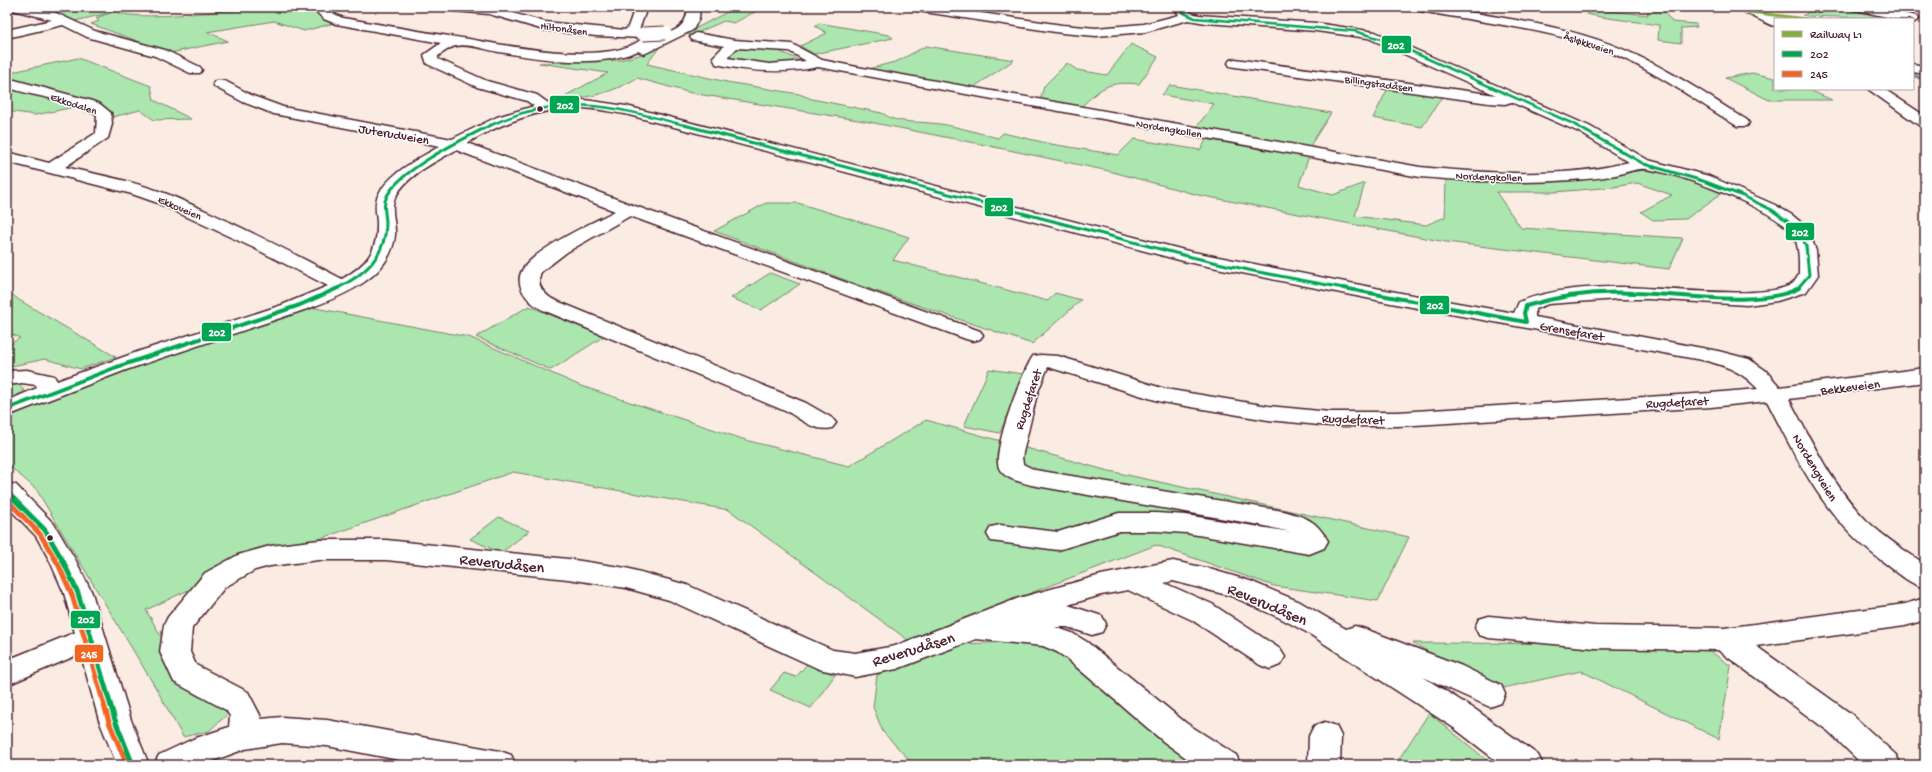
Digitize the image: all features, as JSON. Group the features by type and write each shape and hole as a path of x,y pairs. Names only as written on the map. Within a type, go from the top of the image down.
{"street":[{"path":"13,7 39,12 92,34 160,54 195,70"},
{"name":"Hiltonåsen","path":"317,7 328,16 340,21 456,42 543,54 607,58 626,57 666,33"},
{"name":"Hiltonåsen","path":"454,7 490,11 544,26 628,34 666,33"},
{"path":"628,7 637,10 639,13 634,28 628,34"},
{"name":"Hiltonåsen","path":"594,56 628,50 666,33 689,26 694,7"},
{"name":"Billingstadåsen","path":"918,7 1062,29 1096,32 1146,28 1184,12 1222,22 1316,27 1354,31 1371,35 1584,129 1644,164"},
{"name":"Åsløkkveien","path":"1420,7 1545,30 1605,47 1651,68 1742,123"},
{"path":"1741,7 1774,22"},
{"path":"1855,7 1908,18"},
{"path":"1914,19 1925,22"},
{"path":"7,34 66,22"},
{"name":"Nordengkollen","path":"696,37 734,44 767,45 792,48 818,63 1420,172 1463,176 1534,177 1617,170 1644,164 1703,181 1743,196 1787,219 1799,230 1806,246 1809,275 1799,288 1777,296 1747,299 1633,292 1578,295 1544,300 1526,306 1524,313 1526,322"},
{"path":"456,42 431,55 432,61 482,84 532,98 545,107"},
{"name":"Nordengkollen","path":"734,44 721,55 721,61 766,68 798,67 818,63"},
{"name":"Billingstadåsen","path":"1235,62 1489,100 1522,101"},
{"name":"Ekkodalen","path":"7,82 89,106 104,113 105,128 103,135 50,169"},
{"name":"Juterudveien","path":"220,84 248,99 280,111 454,144"},
{"path":"1876,90 1925,123"},
{"name":"Grensefaret","path":"454,144 490,125 545,107 580,104 626,110 1187,256 1253,271 1711,355 1741,364 1757,376 1774,393"},
{"path":"454,144 629,210 973,335"},
{"name":"Juterudveien","path":"7,409 49,391 282,310 342,286 372,266 381,256 385,246 386,231 384,208 386,198 392,189 398,182 454,144"},
{"name":"Ekkoveien","path":"7,158 138,190 161,198 260,244 342,286"},
{"path":"629,210 546,257 532,270 529,281 531,291 536,297 545,304 798,408 824,423"},
{"name":"Rugdefaret","path":"1000,534 1058,541 1119,522 1156,522 1186,524 1309,545 1315,541 1311,534 1297,524 1260,516 1031,477 1018,472 1011,467 1009,461 1021,415 1036,368 1041,361 1050,361 1162,395 1268,413 1330,419 1398,419 1710,400 1774,393"},
{"name":"Bekkeveien","path":"1774,393 1816,390 1925,375"},
{"path":"7,378 17,376 35,377 46,382 49,391"},
{"name":"Nordengveien","path":"1774,393 1818,476 1837,503 1858,527 1886,551 1925,578"},
{"path":"7,491 45,530 63,561 78,594 115,720 133,765"},
{"name":"Reverudåsen","path":"244,734 245,715 237,701 185,673 175,652 178,625 215,580 247,562 270,556 319,550 386,550 568,569 626,578 677,592 829,661 855,665 897,657 975,628 1019,609 1129,579 1173,571 1206,578 1240,588 1290,610 1318,625 1465,719 1527,765"},
{"path":"1129,579 1202,612 1270,657"},
{"path":"1019,609 1033,615 1068,616 1092,624"},
{"path":"1489,628 1595,637 1724,639 1897,616 1925,609"},
{"path":"1318,625 1352,636 1451,674 1490,694"},
{"name":"Reverudåsen","path":"975,628 1042,634 1063,641 1170,728 1210,757 1225,765"},
{"path":"7,674 91,637"},
{"path":"1724,639 1839,722 1885,765"},
{"path":"170,765 190,755 244,734 282,730 327,733 500,765"}],"green space":[{"path":"36,7 112,7 111,9 121,14 161,16 266,7 313,7 331,24 304,31 274,21 207,32 228,41 170,53 91,24 99,21 96,18 113,12 75,21"},
{"path":"742,7 764,7 734,23 724,21 692,35 685,34 727,12"},
{"path":"1813,7 1845,7 1899,18 1802,16 1809,12 1825,12"},
{"path":"1589,9 1648,15 1647,12 1664,12 1672,22 1696,24 1697,27 1681,28 1681,43 1658,40 1659,25 1586,14"},
{"path":"819,23 889,35 893,38 814,54 800,46 827,33 815,26"},
{"path":"1131,44 1158,57 1139,84 1128,83 1106,87 1100,90 1080,108 1040,101 1044,86 1067,63 1077,70 1107,75"},
{"path":"661,45 647,64 727,82 799,94 812,99 882,113 893,119 947,125 998,138 1003,133 1051,144 1118,155 1134,139 1200,150 1207,139 1309,156 1299,185 1333,195 1365,183 1355,216 1426,225 1445,217 1446,178 1573,179 1644,170 1672,175 1723,192 1686,219 1653,220 1641,212 1672,195 1637,183 1614,187 1555,192 1496,192 1521,228 1683,238 1669,269 1446,242 1198,195 1109,171 864,121 691,93 637,78 617,88 599,94 580,98 559,99 608,73 539,63 620,60 639,55"},
{"path":"733,46 779,51 803,62 761,65 739,63 721,56"},
{"path":"926,46 1014,60 971,89 865,70 898,61"},
{"path":"78,58 151,86 154,100 191,119 154,120 140,110 105,119 75,107 35,115 7,111 7,73"},
{"path":"1752,73 1774,78 1774,90 1809,90 1832,100 1769,100 1725,78"},
{"path":"1170,85 1331,113 1308,149 1195,129 1214,104 1162,95"},
{"path":"1388,88 1442,97 1422,127 1373,118"},
{"path":"766,203 798,203 909,237 893,260 1048,301 1055,293 1081,300 1032,344 861,286 714,231"},
{"path":"770,273 800,284 761,310 731,298"},
{"path":"7,290 19,300 116,357 81,369 45,359 7,367 7,346 20,338 7,332"},
{"path":"299,305 469,337 581,386 749,441 849,466 926,420 1105,470 1409,537 1378,601 1274,586 1156,545 908,640 729,510 513,472 296,547 265,554 146,610 194,694 231,711 209,731 183,737 157,690 36,489 7,464 7,419 31,405"},
{"path":"529,306 603,337 551,370 476,337"},
{"path":"989,369 1023,374 1000,433 964,426"},
{"path":"7,385 18,385 24,390 7,401"},
{"path":"499,517 529,531 501,553 470,539"},
{"path":"1037,641 1065,655 1211,765 914,765 883,732 873,707 877,675 960,644"},
{"path":"1413,643 1700,644 1731,666 1719,739 1581,671 1494,690"},
{"path":"808,663 835,675 811,708 770,690 784,673 796,677"},
{"path":"1429,713 1493,765 1395,765"}],"waterway":[{"path":"1914,75 1925,80"}],"rail line":[{"name":"L1","path":"1710,7 1798,18"}],"transit line":[{"name":"202","path":"7,409 117,367 228,328 300,305 352,281 361,275 375,261 380,252 386,233 385,202 391,190 401,179 447,149 493,124 526,112 560,105 585,105 626,110 1187,256 1253,271 1526,322 1524,313 1526,306 1567,296 1611,292 1761,298 1797,289 1809,275 1806,246 1799,230 1772,210 1743,196 1703,181 1644,164 1584,129 1388,41 1354,31 1195,18 1184,13 1180,7"},
{"name":"202","path":"7,491 45,530 63,561 78,593 115,720 133,765"},
{"name":"245","path":"7,500 40,534 58,564 72,595 109,722 127,765"}]}
